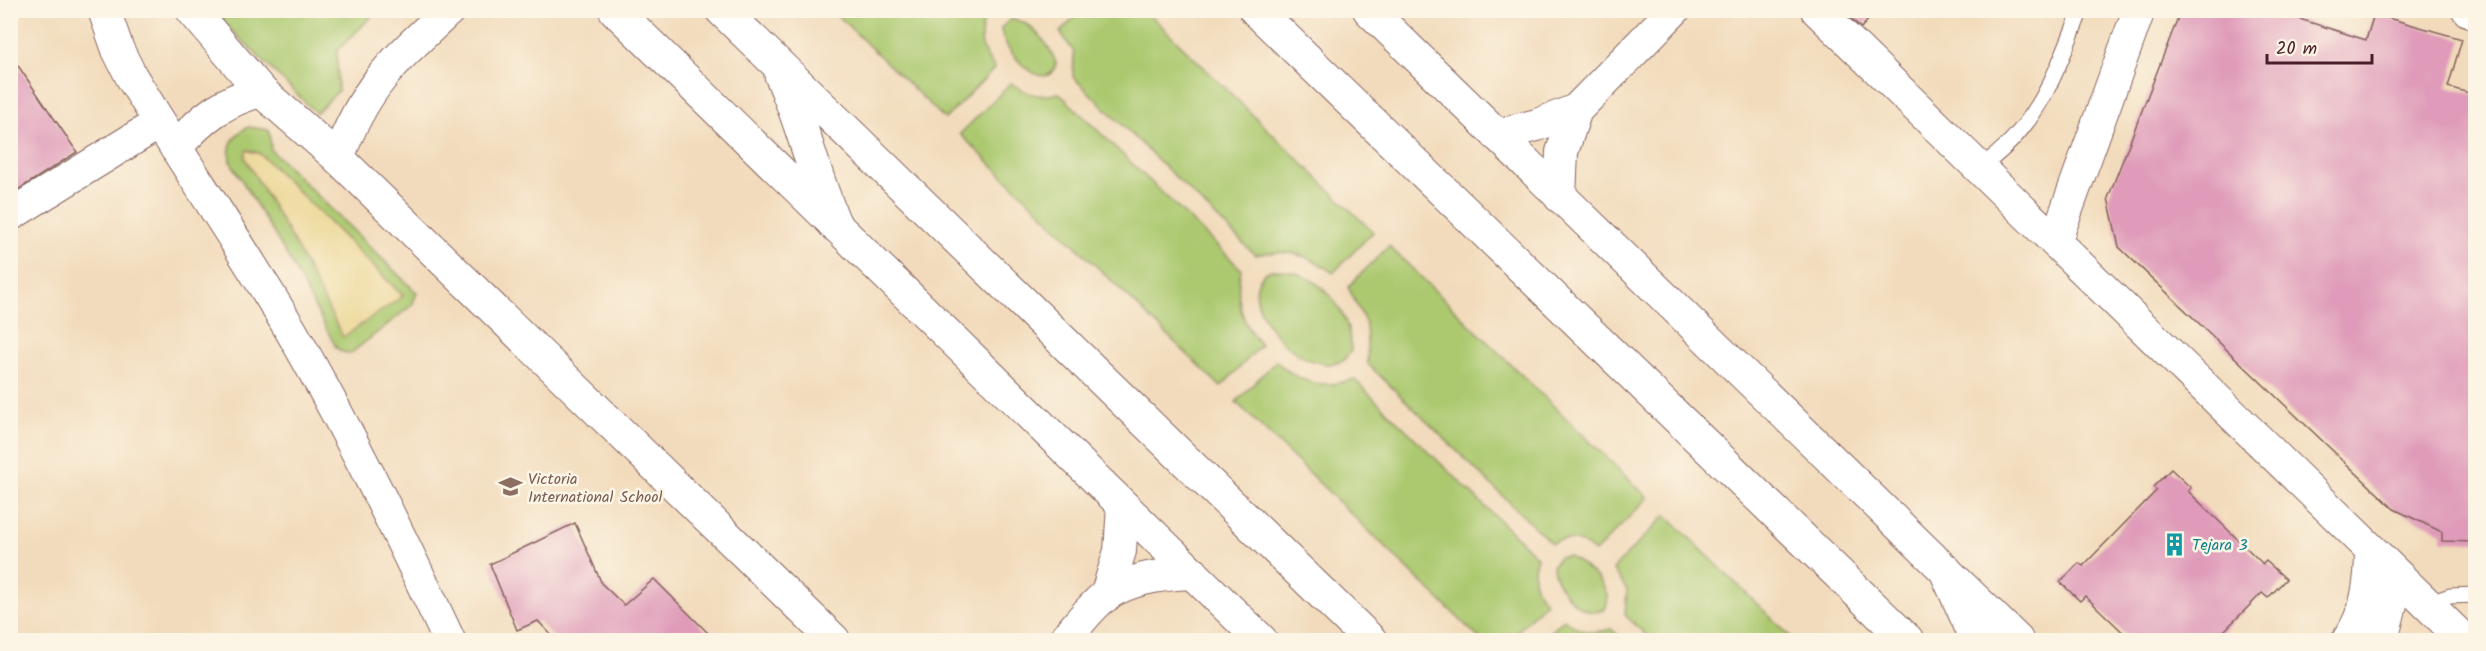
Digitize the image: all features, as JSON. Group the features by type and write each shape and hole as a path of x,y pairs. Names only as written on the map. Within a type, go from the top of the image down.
{"street":[{"path":"104,10 117,50 167,136 238,243 297,340 357,450 449,640"},
{"path":"192,10 261,91 338,158 834,640"},
{"path":"338,158 359,108 373,86 390,65 449,10"},
{"path":"615,10 1261,640"},
{"path":"722,10 1370,640"},
{"path":"1256,10 1907,640"},
{"path":"1369,10 2017,640"},
{"path":"1497,135 1537,125 1576,110 1674,10"},
{"path":"1817,10 2464,640"},
{"path":"2055,242 2139,10"},
{"path":"2468,10 2475,13"},
{"path":"775,62 788,91 815,177 835,225"},
{"path":"10,215 167,136 190,130 223,104 261,91"},
{"path":"1560,197 1562,152 1576,110"},
{"path":"1106,596 1120,551 1123,506"},
{"path":"2348,640 2362,615 2368,593 2371,550"},
{"path":"1946,571 1977,640"},
{"path":"1064,640 1106,596 1148,578 1192,573"},
{"path":"2382,640 2398,576"}],"lane":[{"path":"1979,168 2013,141 2039,106 2081,10"},
{"path":"2427,604 2450,596 2475,595"}],"green space":[{"path":"1082,10 1146,11 1373,232 1333,273 1315,261 1296,254 1276,252 1255,255 1073,77 1074,52 1060,32"},
{"path":"212,11 377,11 337,51 338,91 316,113"},
{"path":"833,11 975,11 984,20 981,33 982,46 995,68 945,119"},
{"path":"1011,19 1026,24 1039,35 1056,63 1051,73 1044,76 1035,74 1008,48 1001,28"},
{"path":"1011,83 1034,94 1059,93 1241,269 1238,290 1241,310 1248,328 1261,345 1221,387 960,134"},
{"path":"248,127 269,130 271,150 417,293 412,305 350,354 336,347 288,257 230,161 233,141","holes":["249,150 260,154 403,296 343,336 296,246 245,158"]},
{"path":"1389,246 1648,498 1595,552 1574,541 1563,540 1551,543 1368,364 1366,324 1348,287"},
{"path":"1271,270 1302,275 1328,293 1345,320 1349,335 1351,351 1343,361 1324,364 1305,358 1287,346 1272,330 1261,312 1257,295 1259,280"},
{"path":"1276,361 1294,375 1312,382 1332,384 1354,379 1537,557 1534,581 1538,592 1546,602 1509,640 1481,640 1236,402"},
{"path":"1666,515 1794,640 1651,640 1625,615 1627,590 1613,569"},
{"path":"1568,556 1590,571 1602,585 1607,601 1605,609 1596,612 1588,611 1579,607 1564,591 1554,573 1553,565 1559,557"},
{"path":"1564,619 1586,631 1598,632 1611,629 1623,640 1543,640"}],"sand":[{"path":"246,150 260,154 403,296 343,337 296,246 245,158"}],"building":[{"path":"1842,10 1877,10 1861,28"},
{"path":"2181,10 2271,10 2366,40 2374,14 2462,39 2448,87 2476,95 2476,542 2442,541 2442,532 2394,509 2119,247 2108,198"},
{"path":"10,54 77,152 10,195"},
{"name":"Tejara 3","path":"2171,469 2191,488 2188,491 2263,564 2266,561 2286,579 2268,598 2262,593 2215,640 2131,640 2085,596 2080,601 2060,582 2079,563 2083,566 2157,490 2153,487"},
{"path":"575,523 602,584 624,605 654,579 715,640 556,640 538,621 517,630 490,564"}],"place":[{"name":"Victoria International School","path":"510,487"},
{"name":"Tejara 3","path":"2174,544"}]}
